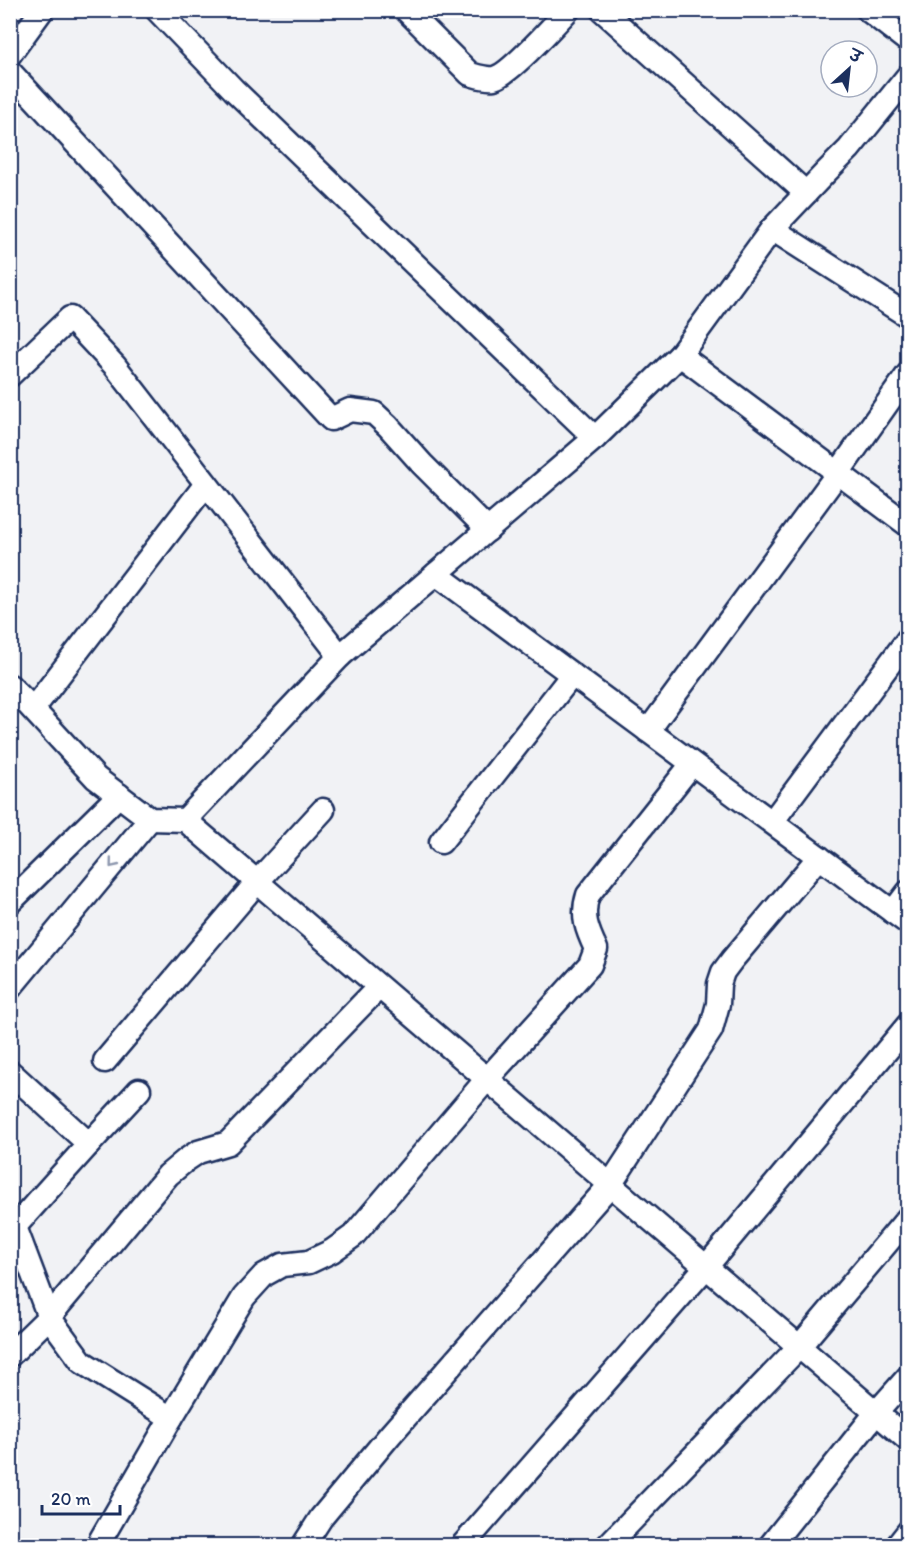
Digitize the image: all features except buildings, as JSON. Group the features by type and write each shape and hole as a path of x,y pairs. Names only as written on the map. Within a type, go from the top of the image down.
{"street":[{"path":"10,54 42,10"},
{"path":"157,10 234,90 594,438"},
{"path":"406,10 470,74 482,78 496,78 518,62 568,10"},
{"path":"602,10 806,193"},
{"path":"868,10 908,41"},
{"path":"10,72 331,419 350,410 374,413 488,530"},
{"path":"185,820 340,656 594,438 680,355 772,229 849,149 908,76"},
{"path":"772,229 908,316"},
{"path":"10,375 70,318 115,366 340,656"},
{"path":"680,355 908,525"},
{"path":"648,731 908,374"},
{"path":"33,710 206,484"},
{"path":"436,574 900,917 908,892"},
{"path":"772,822 908,639"},
{"path":"441,842 572,675"},
{"path":"10,686 96,778 150,819 185,820 908,1440"},
{"path":"97,1545 250,1289 264,1275 282,1265 309,1262 332,1251 353,1236 487,1079 590,965 596,949 588,933 584,908 588,895 692,764"},
{"path":"10,902 119,795"},
{"path":"105,1061 257,882 323,810"},
{"path":"10,988 150,819"},
{"path":"303,1545 321,1518 390,1435 610,1185 711,1030 723,972 819,857"},
{"path":"10,1355 49,1317 168,1175 198,1152 228,1143 379,987"},
{"path":"462,1545 706,1267 908,1025"},
{"path":"10,1072 88,1144"},
{"path":"139,1090 13,1229 49,1317 82,1362 171,1418"},
{"path":"607,1545 799,1347 908,1218"},
{"path":"770,1545 876,1413 908,1377"},
{"path":"897,1545 908,1532"}]}
